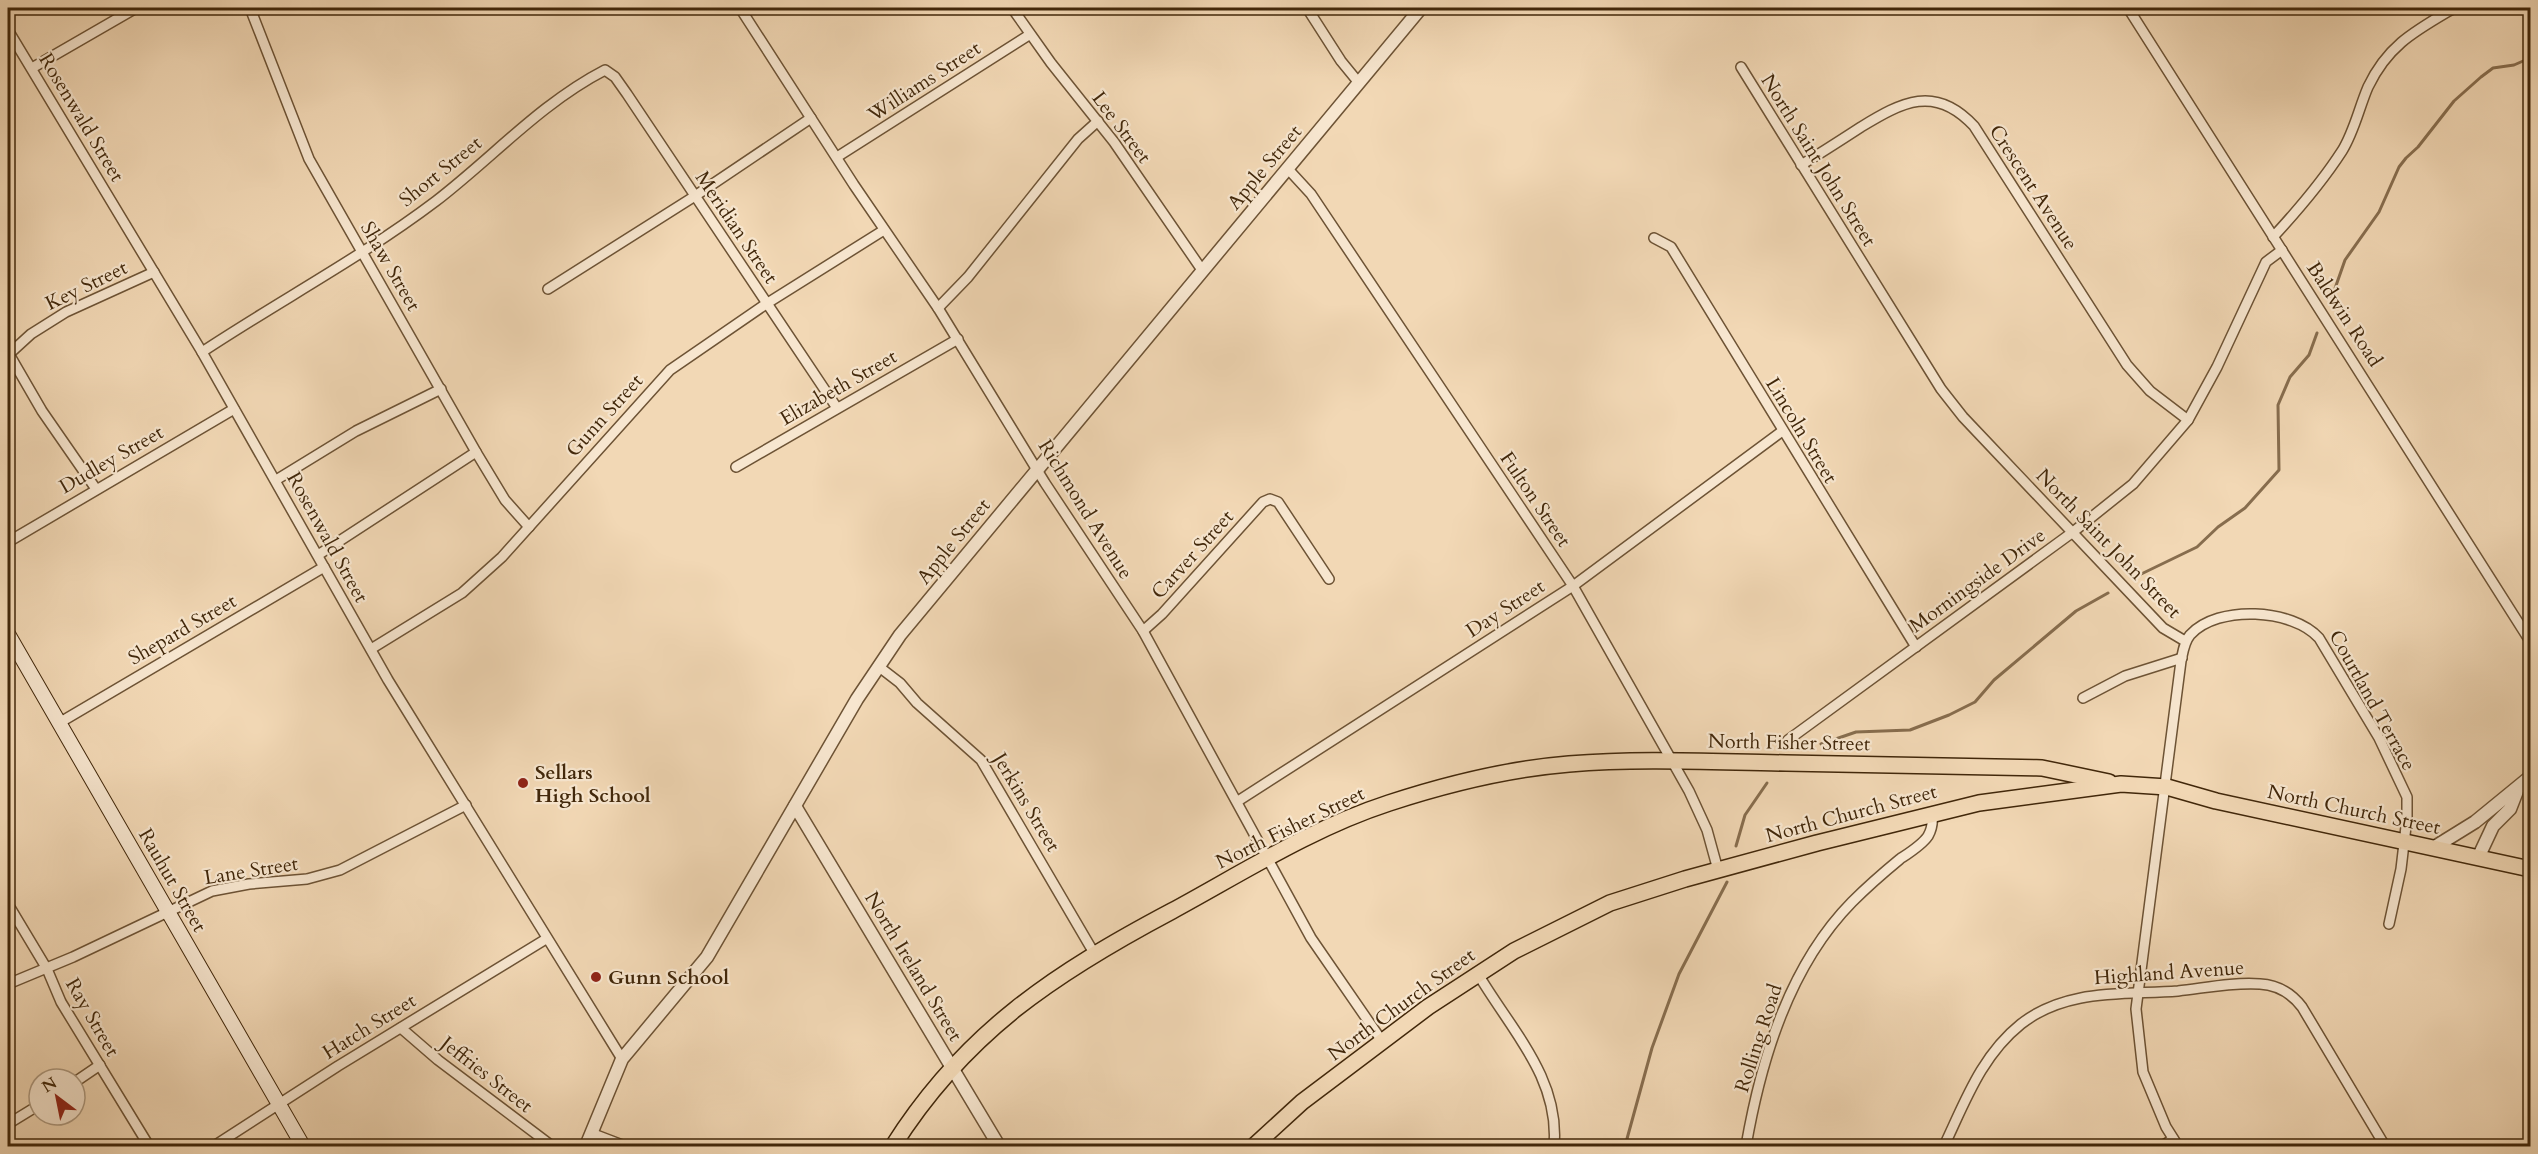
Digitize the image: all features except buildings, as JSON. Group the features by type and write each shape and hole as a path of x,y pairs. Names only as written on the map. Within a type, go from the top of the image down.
{"main road":[{"name":"Rauhut Street","path":"8,633 303,1146"},
{"name":"North Fisher Street","path":"893,1146 951,1068 1020,1003 1094,952 1269,858 1364,812 1459,782 1501,773 1569,764 1671,761 2042,768 2121,784"},
{"name":"North Church Street","path":"1254,1146 1302,1102 1382,1041 1514,951 1577,918 1642,892 1932,814 1999,800 2121,784 2167,787 2216,801 2530,869"}],"street":[{"path":"32,68 136,8"},
{"name":"Shaw Street","path":"250,8 295,129 361,251 476,452 505,500 529,527"},
{"name":"Richmond Avenue","path":"740,8 884,230 939,308 1037,468 1143,631 1311,938 1382,1041"},
{"name":"Lee Street","path":"1012,8 1029,35 1098,121 1202,270"},
{"path":"1307,8 1341,61 1359,82"},
{"name":"Apple Street","path":"586,1146 622,1059 707,957 878,666 906,627 1421,8"},
{"name":"Baldwin Road","path":"2128,8 2530,641"},
{"path":"2274,237 2303,204 2343,149 2369,87 2385,57 2406,37 2454,8"},
{"name":"Rosenwald Street","path":"8,30 202,352 371,650 546,939 622,1059"},
{"name":"Williams Street","path":"837,157 1029,35"},
{"name":"North Saint John Street","path":"1741,67 1941,389 1963,417 2163,628 2186,641 2138,992 2136,1028 2144,1072 2176,1143"},
{"name":"Short Street","path":"202,352 435,201 528,122 604,70"},
{"name":"Meridian Street","path":"604,70 615,77 837,408"},
{"name":"Crescent Avenue","path":"1801,165 1904,103 1930,101 1954,109 1974,126 2127,365 2150,391 2188,420"},
{"path":"548,288 696,196 811,118"},
{"path":"939,308 968,277 1078,139 1098,121"},
{"name":"Fulton Street","path":"1288,169 1311,194 1573,586 1699,810 1718,870"},
{"name":"Gunn Street","path":"371,650 436,611 468,588 502,557 670,370 766,304 884,230"},
{"name":"Lincoln Street","path":"1654,238 1671,247 1781,432 1916,647"},
{"name":"Morningside Drive","path":"1788,740 2073,532 2133,484 2188,420 2217,367 2266,262 2282,250"},
{"name":"Key Street","path":"8,355 32,334 66,312 154,272"},
{"name":"Elizabeth Street","path":"736,467 957,339"},
{"path":"8,355 42,411 96,489"},
{"path":"276,480 356,431 441,389"},
{"name":"Dudley Street","path":"8,542 234,409"},
{"name":"Day Street","path":"1238,801 1573,586 1781,432"},
{"path":"318,555 476,452"},
{"name":"Carver Street","path":"1143,631 1162,614 1266,500 1278,502 1329,579"},
{"name":"Shepard Street","path":"58,723 324,567"},
{"name":"Courtland Terrace","path":"2186,641 2203,624 2234,614 2298,622 2311,629 2319,638 2379,738 2407,797 2404,841 2389,924"},
{"path":"2083,698 2125,676 2182,658"},
{"name":"Jerkins Street","path":"878,666 900,683 916,703 981,760 1094,952"},
{"path":"2433,848 2469,826 2517,790 2530,777"},
{"path":"2478,858 2493,826 2510,809 2517,790"},
{"name":"Lane Street","path":"8,984 46,969 167,911 218,890 324,875 397,842 466,805"},
{"name":"North Ireland Street","path":"795,806 999,1146"},
{"name":"Rolling Road","path":"1746,1146 1773,1038 1785,1005 1805,964 1824,935 1852,901 1928,836 1932,826 1932,814"},
{"name":"Ray Street","path":"8,904 46,969 61,1002 149,1146"},
{"name":"Hatch Street","path":"214,1146 546,939"},
{"path":"1478,974 1543,1076 1554,1110 1554,1146"},
{"name":"Highland Avenue","path":"1944,1146 1985,1062 2005,1038 2023,1023 2058,1004 2080,997 2261,984 2290,994 2302,1008 2385,1146"},
{"name":"Jeffries Street","path":"401,1028 438,1060 552,1146"},
{"path":"87,1074 100,1065"},
{"path":"8,1124 27,1113"},
{"path":"591,1133 625,1146"},
{"path":"2162,1146 2176,1143"}],"waterway":[{"path":"2332,297 2345,260 2379,212 2399,167 2406,158 2418,147 2454,101 2481,77 2493,68 2514,65 2530,58"},
{"path":"2135,577 2197,547 2218,527 2245,508 2279,470 2278,405 2290,377 2309,355 2317,333"},
{"path":"1821,744 1856,732 1910,730 1975,702 1994,680 2076,611 2108,593"},
{"path":"1736,846 1745,815 1767,783"},
{"path":"1625,1146 1652,1048 1679,974 1727,882"}],"place":[{"name":"Sellars High School","path":"523,783"},
{"name":"Gunn School","path":"596,977"}]}
